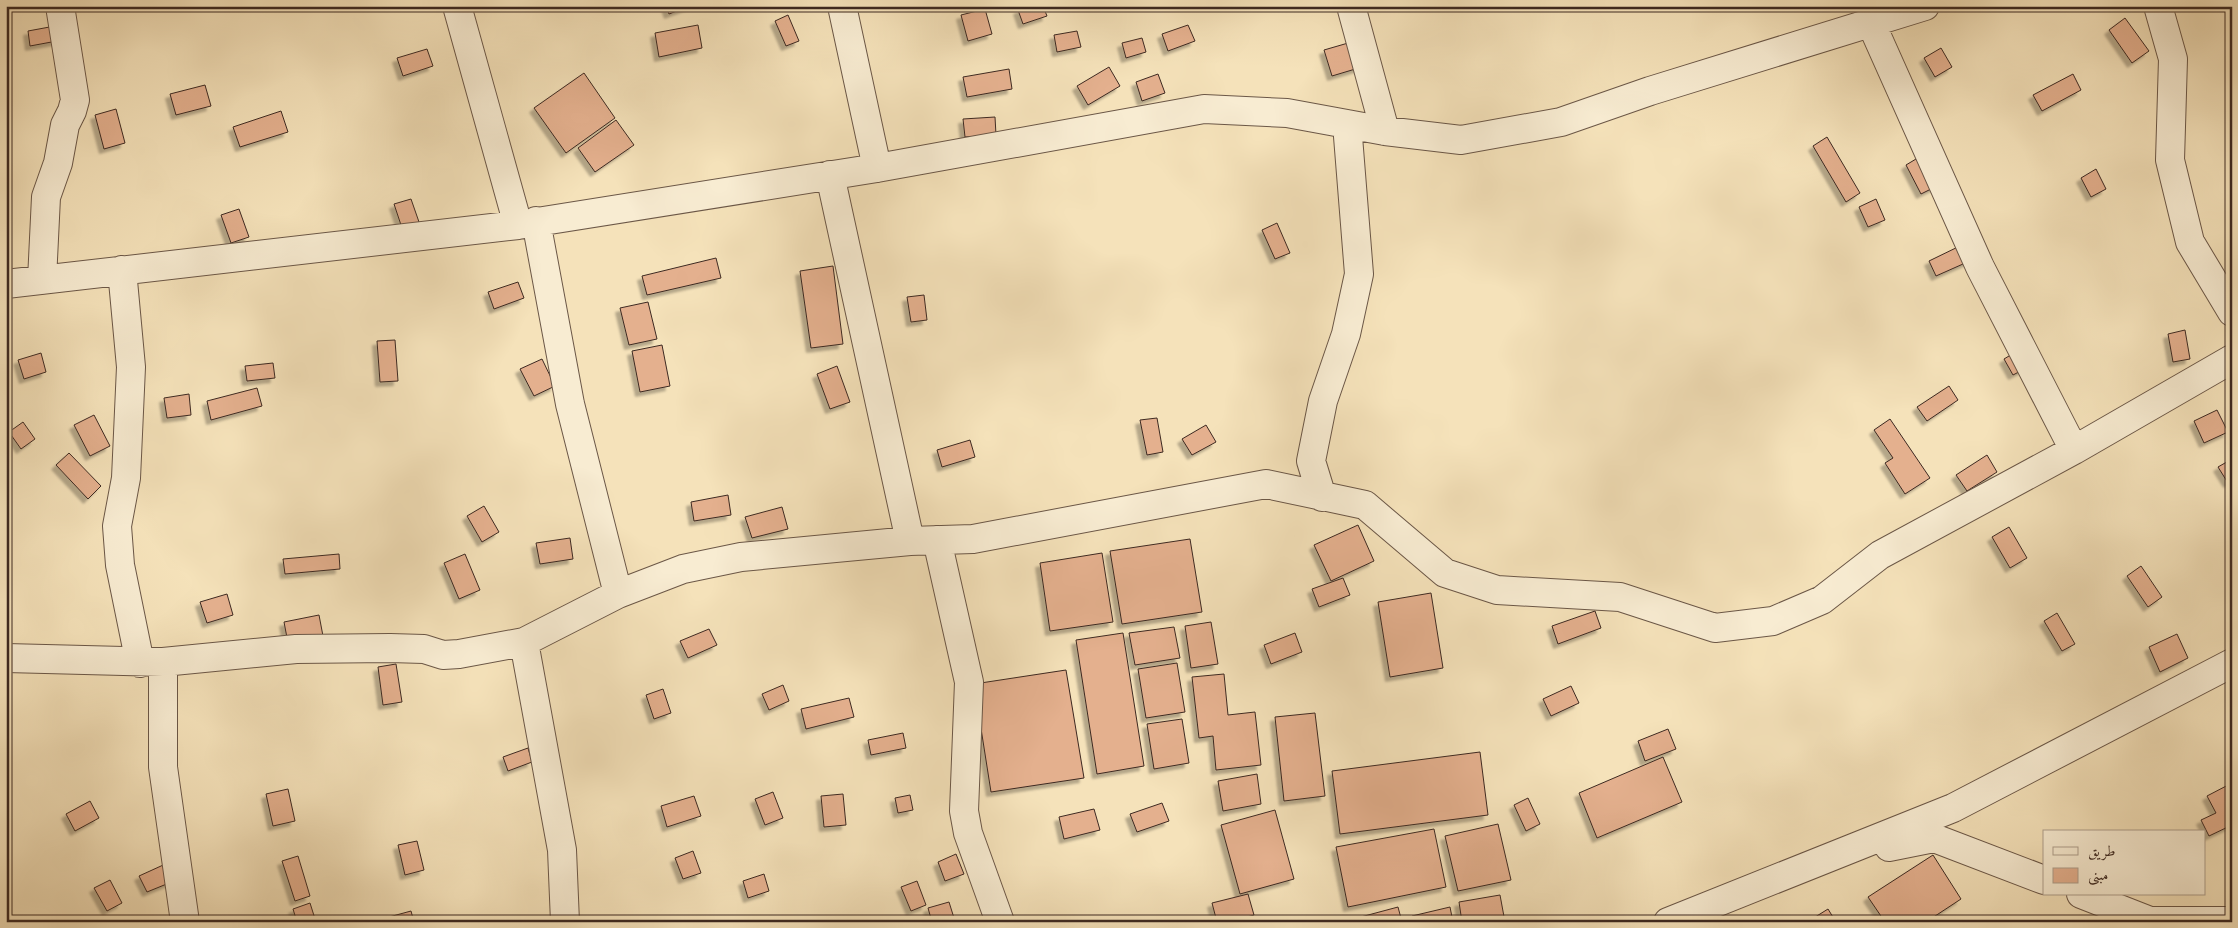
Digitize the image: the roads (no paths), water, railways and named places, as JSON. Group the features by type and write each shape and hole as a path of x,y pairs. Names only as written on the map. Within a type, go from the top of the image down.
{"street":[{"path":"42,280 46,197 58,163 65,125 72,111 74,100 60,6"},
{"path":"457,6 527,223 618,594"},
{"path":"842,6 876,168"},
{"path":"1351,6 1385,131"},
{"path":"6,284 527,223 876,168 1204,109 1287,113 1385,131 1461,140 1561,122 1650,91 1925,6"},
{"path":"2158,6 2173,59 2170,160 2190,242 2232,312"},
{"path":"1870,23 1980,267 2074,450"},
{"path":"1322,497 1310,461 1323,401 1346,334 1359,274 1347,124"},
{"path":"830,175 910,541"},
{"path":"122,270 131,367 126,478 117,526 120,565 152,662 163,767 185,922"},
{"path":"6,658 152,662 296,649 390,648 424,649 443,655 459,654 524,642 618,594 683,569 741,557 910,541 973,539 1266,484 1365,505 1445,573 1497,590 1620,597 1715,628 1773,621 1822,600 1880,556 2074,450 2232,359"},
{"path":"937,540 969,682 964,811 968,832 1000,922"},
{"path":"524,642 562,850 565,922"},
{"path":"1668,922 1953,808 2232,663"},
{"path":"1829,859 1934,838 2043,880"},
{"path":"2085,896 2150,921 2232,921"}]}
